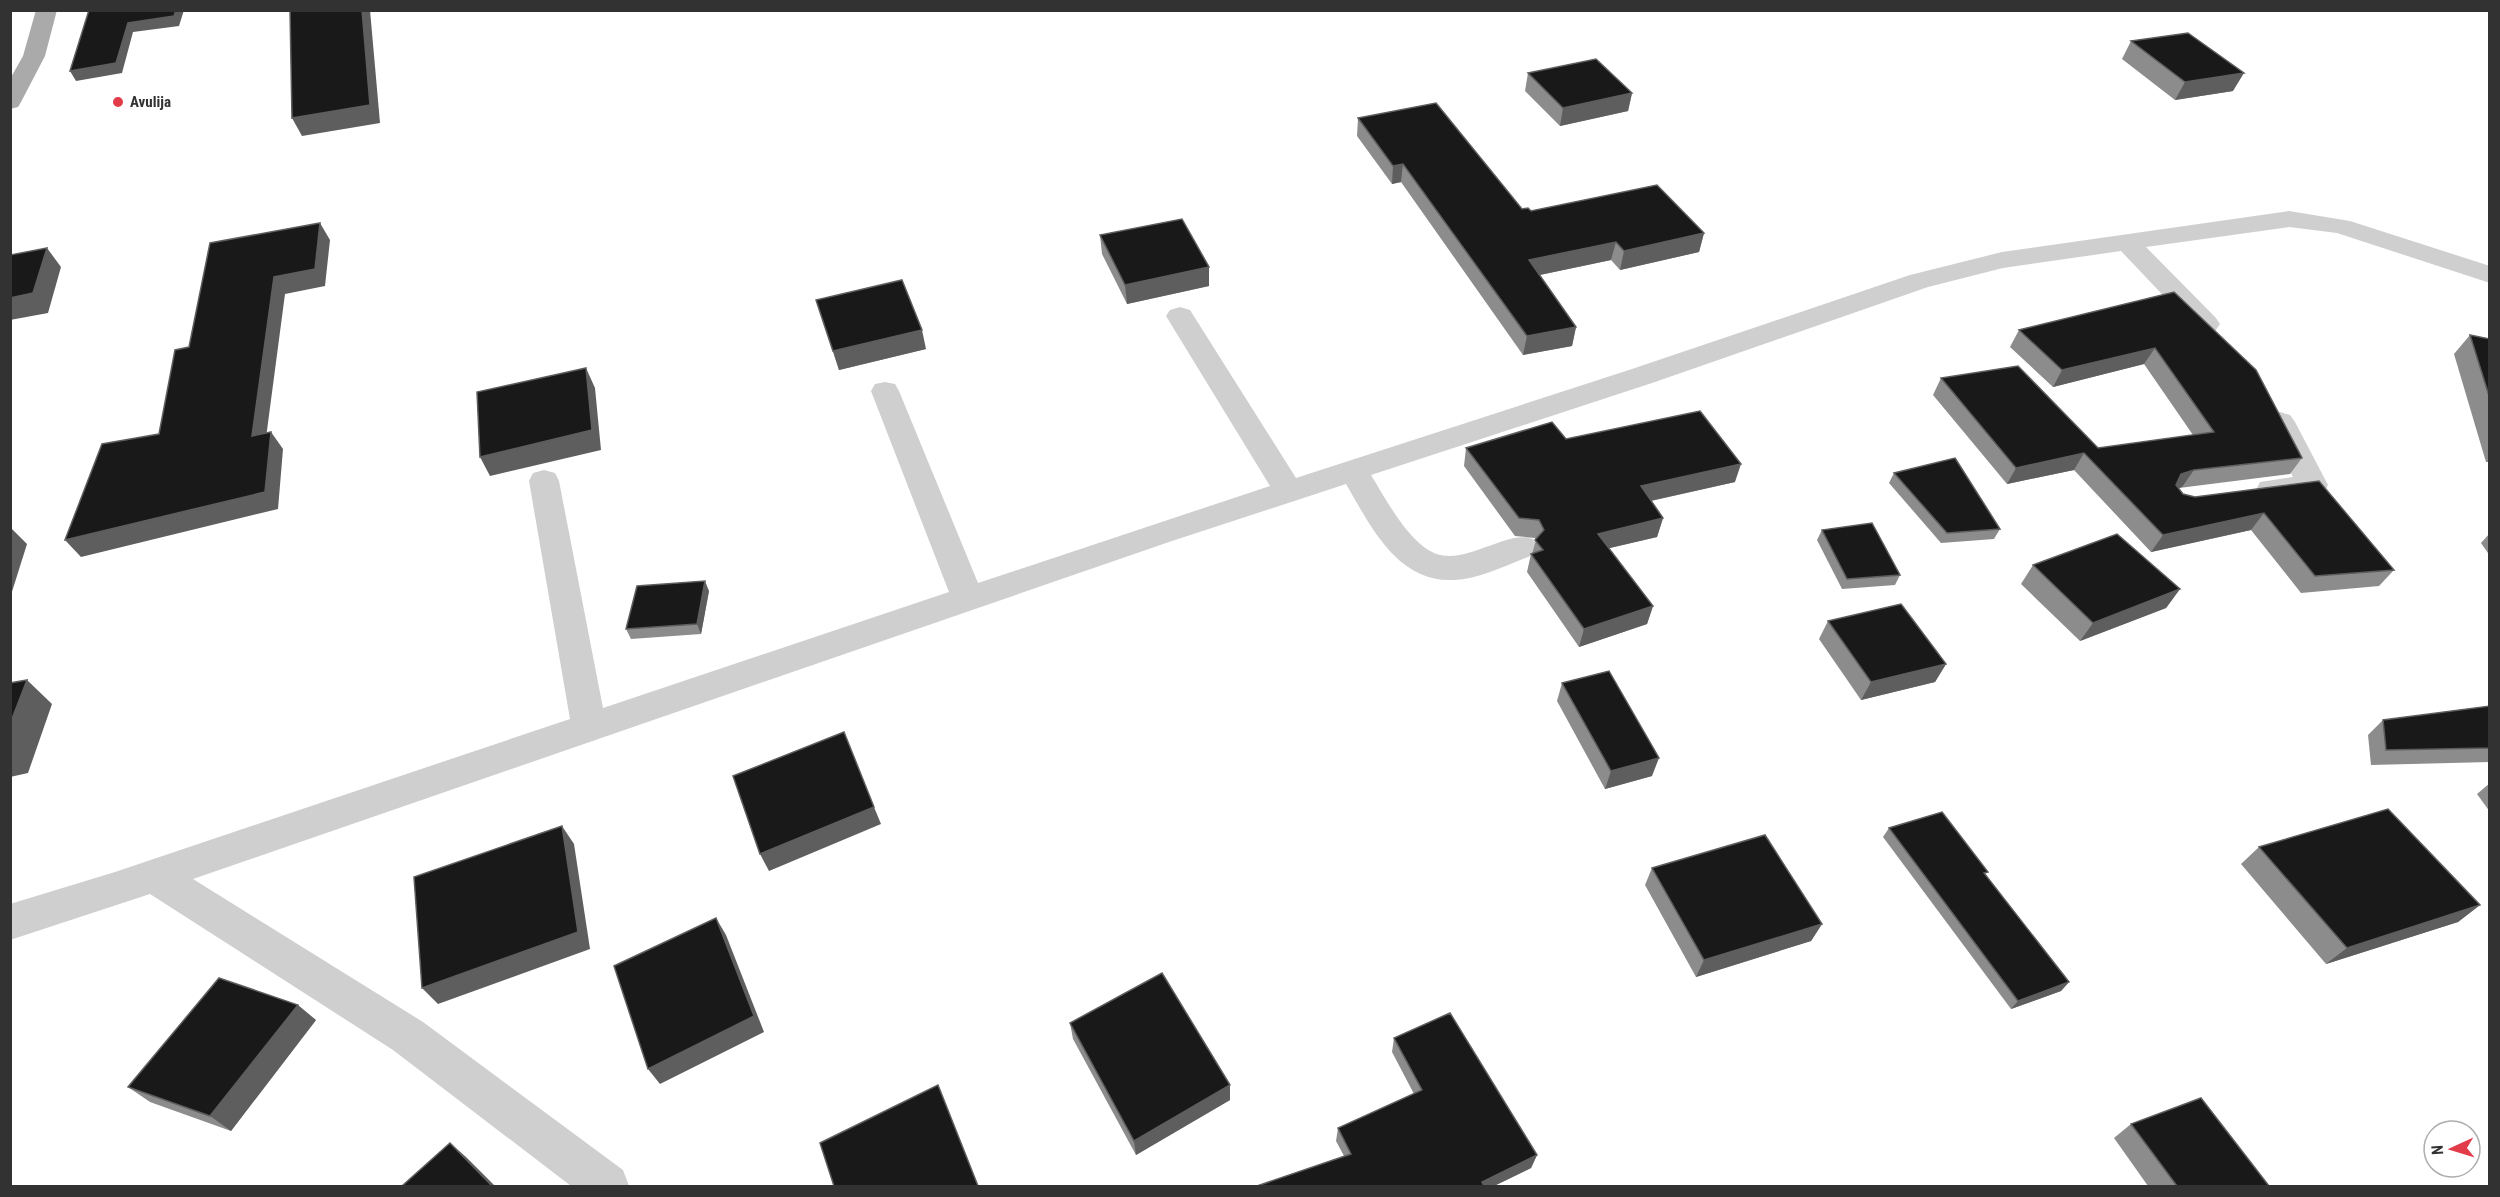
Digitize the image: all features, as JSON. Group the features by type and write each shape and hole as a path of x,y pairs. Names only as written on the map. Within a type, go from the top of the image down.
{"main road":[{"path":"10,102 34,56 47,10"}],"street":[{"path":"10,922 154,876 968,599 1642,376 1920,281 2002,260 2289,219 2341,226 2490,275"},
{"path":"2127,242 2225,344"},
{"path":"1180,316 1289,491"},
{"path":"885,391 968,599"},
{"path":"2242,493 2313,485 2266,396"},
{"path":"1353,471 1410,555 1431,566 1454,568 1522,547"},
{"path":"544,481 589,728"},
{"path":"154,876 408,1036 607,1186"}],"building":[{"path":"89,10 176,10 174,16 128,23 116,63 70,71"},
{"path":"290,10 362,10 370,105 292,118"},
{"path":"2188,33 2244,73 2185,82 2131,41"},
{"path":"1596,59 1632,93 1563,108 1528,73"},
{"path":"1436,103 1522,209 1528,208 1531,211 1657,185 1704,233 1624,251 1616,242 1529,260 1576,327 1527,336 1403,164 1393,166 1358,118"},
{"path":"1182,219 1209,267 1125,285 1100,235"},
{"path":"320,223 315,269 274,277 252,436 271,432 265,492 65,540 102,444 159,434 175,350 189,347 210,243"},
{"path":"47,248 33,293 10,298 10,255"},
{"path":"902,280 922,330 833,351 816,300"},
{"path":"2174,292 2256,370 2302,458 2194,470 2181,474 2176,485 2183,494 2195,497 2319,481 2394,570 2315,576 2264,513 2163,535 2084,453 2016,468 1941,378 2018,366 2098,448 2214,432 2155,348 2062,370 2019,330"},
{"path":"2470,335 2490,339 2490,399"},
{"path":"586,368 592,430 480,457 477,392"},
{"path":"1700,411 1741,464 1641,486 1663,518 1598,534 1653,606 1584,629 1531,554 1543,550 1535,540 1544,530 1539,520 1519,518 1466,448 1552,422 1566,439"},
{"path":"1955,458 2000,529 1947,533 1894,473"},
{"path":"1872,523 1900,575 1847,579 1822,530"},
{"path":"2117,534 2180,589 2093,623 2033,565"},
{"path":"705,581 697,624 626,629 637,586"},
{"path":"1901,604 1946,664 1871,682 1828,621"},
{"path":"1609,671 1659,758 1611,771 1562,683"},
{"path":"27,680 10,724 10,683"},
{"path":"2490,706 2490,748 2386,750 2383,720"},
{"path":"844,732 874,807 760,854 733,776"},
{"path":"2388,809 2480,905 2347,948 2259,847"},
{"path":"1942,812 1988,872 1984,873 2069,982 2018,1001 1889,828"},
{"path":"562,826 578,932 422,988 414,877"},
{"path":"1765,835 1822,924 1704,960 1652,868"},
{"path":"716,918 754,1016 648,1069 614,966"},
{"path":"1162,973 1230,1085 1134,1141 1070,1023"},
{"path":"219,978 298,1005 210,1116 128,1087"},
{"path":"1450,1013 1537,1155 1482,1182 1484,1186 1257,1186 1351,1154 1338,1128 1422,1090 1394,1038"},
{"path":"938,1085 978,1186 834,1186 820,1143"},
{"path":"2201,1098 2269,1186 2177,1186 2131,1124"},
{"path":"450,1143 492,1186 402,1186"}],"place":[{"name":"Avulija","path":"118,102"}]}
